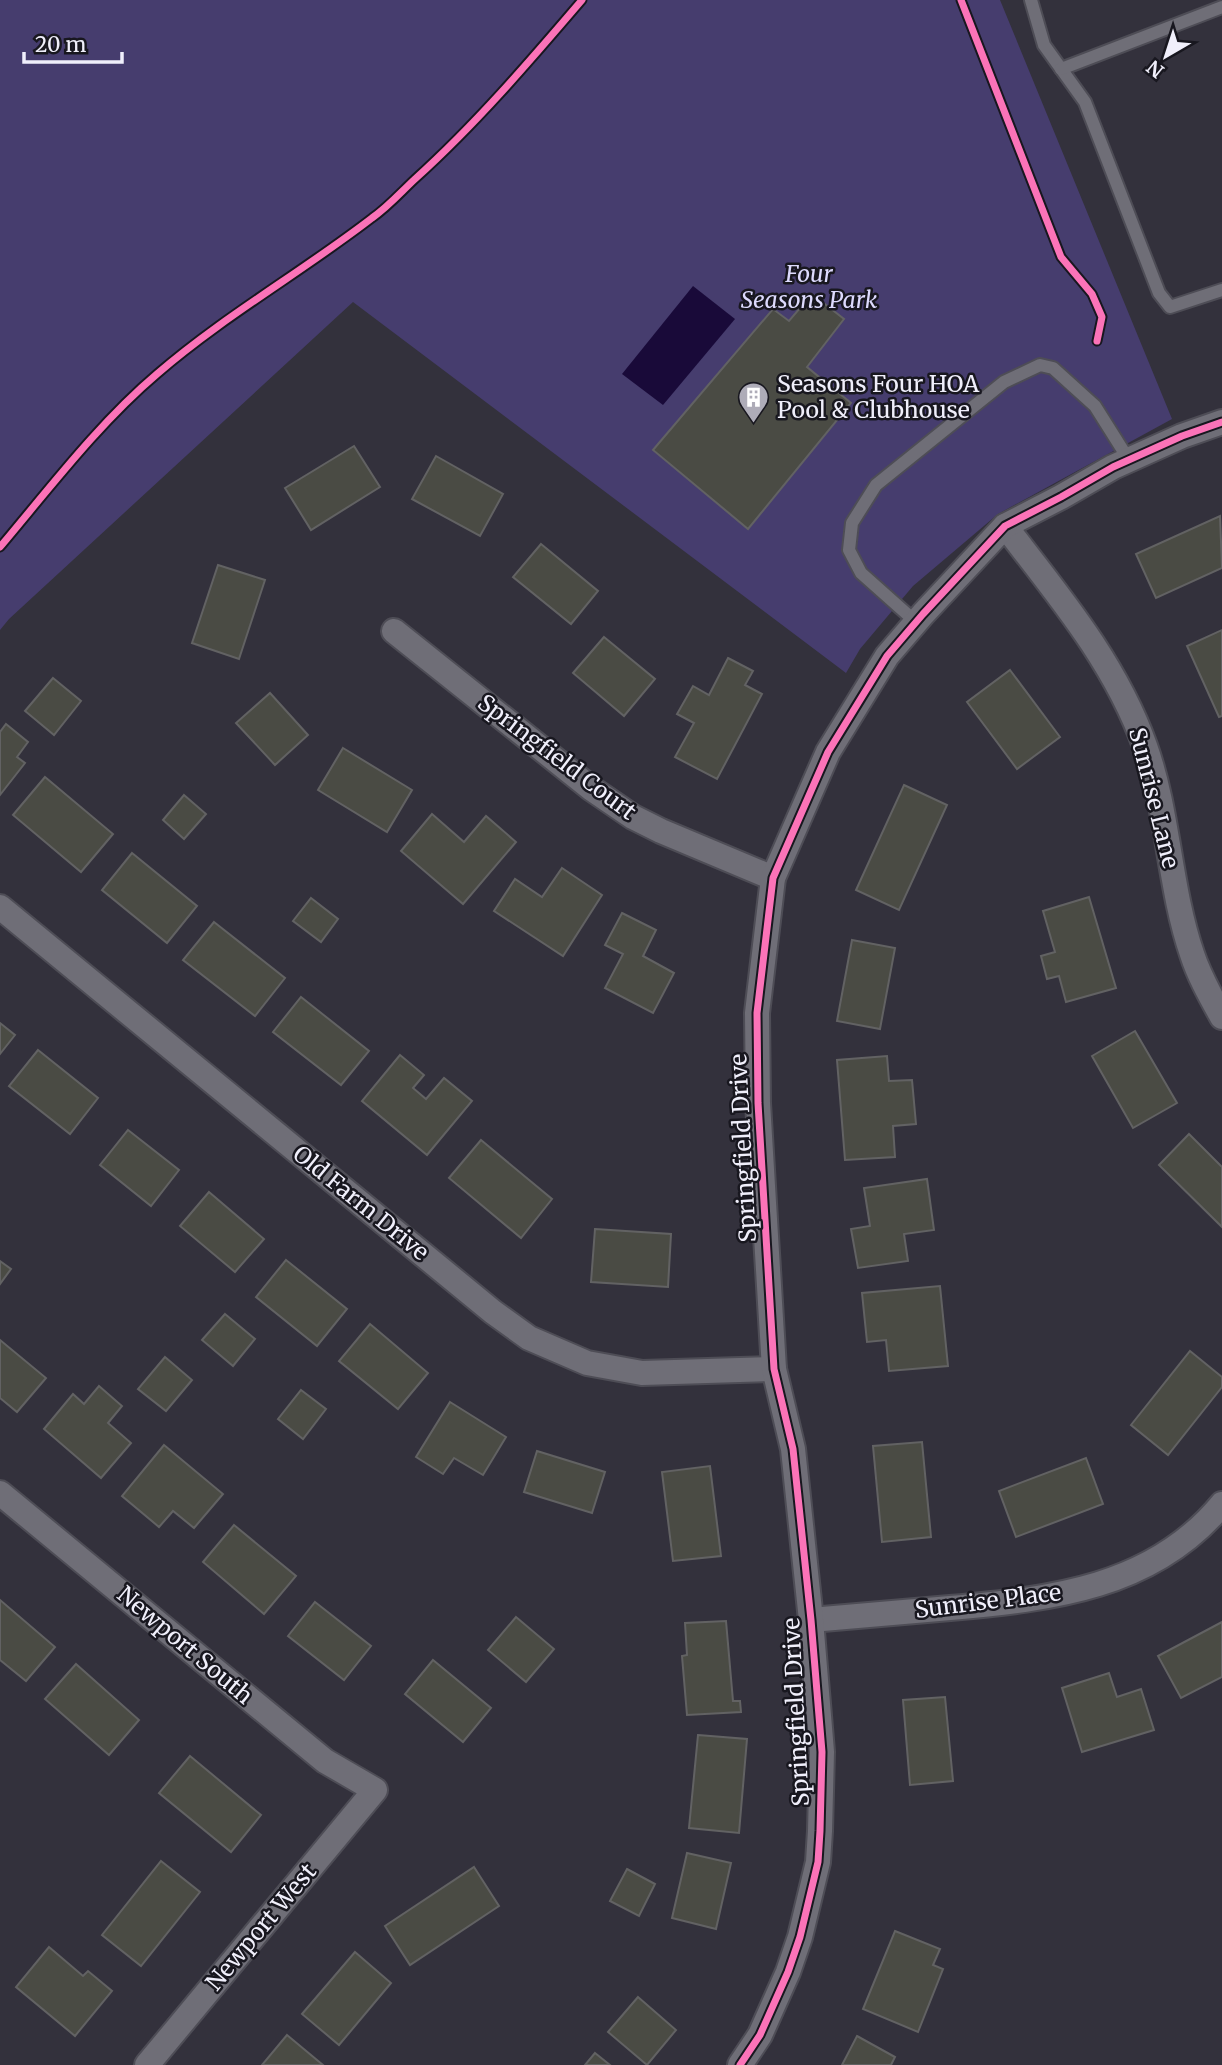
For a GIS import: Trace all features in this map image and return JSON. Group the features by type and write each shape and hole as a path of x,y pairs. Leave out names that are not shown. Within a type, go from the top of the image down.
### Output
{"street":[{"name":"Springfield Drive","path":"740,2065 760,2035 788,1972 800,1937 818,1862 822,1752 793,1449 774,1369 758,1117 757,1026 773,878 828,752 887,656 1005,526 1129,460 1182,436 1222,422"},
{"name":"Sunrise Lane","path":"1005,526 1094,643 1129,705 1146,748 1166,828 1176,892 1192,954 1205,987 1222,1017"},
{"name":"Springfield Court","path":"394,631 592,789 633,817 773,878"},
{"name":"Old Farm Drive","path":"0,907 482,1303 529,1338 587,1363 642,1373 774,1369"},
{"name":"Newport South","path":"0,1493 325,1761 375,1790"},
{"name":"Sunrise Place","path":"811,1620 1029,1601 1089,1587 1117,1579 1157,1560 1190,1536 1222,1504"},
{"name":"Newport West","path":"147,2065 375,1790"}],"lane":[{"path":"1031,0 1044,45 1085,102 1159,293 1170,307 1222,290"},
{"path":"1061,69 1222,7 1220,0"},
{"path":"916,622 861,573 849,550 852,523 876,485 1004,382 1040,365 1053,368 1095,406 1129,460"}],"green space":[{"name":"Four Seasons Park","path":"0,0 1000,0 1172,419 998,514 913,586 860,649 846,673 353,302 0,630"}],"shaded area":[{"path":"693,286 735,319 663,405 622,374"}],"building":[{"name":"Seasons Four HOA Pool & Clubhouse","path":"812,294 844,319 807,367 851,403 748,529 653,450 773,309 789,321"},
{"path":"354,446 380,487 311,530 285,488"},
{"path":"436,456 503,494 480,536 412,499"},
{"path":"1220,516 1222,568 1156,598 1136,554"},
{"path":"541,544 598,591 571,624 513,577"},
{"path":"218,565 265,580 239,659 192,643"},
{"path":"1222,630 1222,716 1219,717 1187,646"},
{"path":"604,637 655,679 624,716 573,673"},
{"path":"728,658 753,671 745,685 762,694 717,779 675,757 694,723 677,714 693,686 709,695"},
{"path":"1010,670 1060,737 1017,769 967,702"},
{"path":"53,678 81,701 54,735 25,711"},
{"path":"270,693 308,735 275,765 236,723"},
{"path":"6,724 28,742 17,757 25,763 0,795 0,732"},
{"path":"343,748 412,790 387,832 318,790"},
{"path":"45,777 113,834 81,872 13,815"},
{"path":"904,785 947,805 899,910 856,890"},
{"path":"184,795 206,814 184,839 163,820"},
{"path":"432,814 464,842 486,816 516,842 463,904 401,851"},
{"path":"132,853 197,906 167,943 102,890"},
{"path":"562,868 602,895 563,956 494,911 515,879 542,897"},
{"path":"1089,897 1116,988 1066,1002 1059,976 1047,979 1041,956 1055,952 1043,911"},
{"path":"311,898 338,919 321,942 293,921"},
{"path":"622,913 656,930 643,956 674,973 653,1013 605,988 623,954 605,945"},
{"path":"214,922 285,978 255,1016 183,960"},
{"path":"852,940 895,948 880,1029 837,1021"},
{"path":"301,997 369,1051 341,1085 273,1032"},
{"path":"0,1023 15,1035 0,1054"},
{"path":"1135,1031 1177,1103 1133,1128 1092,1056"},
{"path":"38,1050 98,1098 70,1134 9,1086"},
{"path":"400,1055 424,1075 413,1088 426,1099 444,1078 472,1101 427,1155 362,1101"},
{"path":"887,1056 889,1081 912,1080 916,1124 893,1126 895,1157 845,1160 837,1060"},
{"path":"128,1130 179,1170 151,1206 100,1165"},
{"path":"1189,1134 1222,1167 1222,1227 1159,1165"},
{"path":"481,1140 552,1199 521,1238 449,1178"},
{"path":"927,1179 934,1230 904,1234 908,1261 858,1268 851,1229 870,1226 864,1188"},
{"path":"209,1192 264,1239 235,1272 180,1226"},
{"path":"595,1229 671,1234 668,1287 591,1282"},
{"path":"286,1260 347,1309 317,1346 256,1297"},
{"path":"0,1261 11,1269 0,1284"},
{"path":"940,1286 948,1366 889,1371 886,1340 867,1342 862,1293"},
{"path":"225,1314 255,1339 233,1366 202,1340"},
{"path":"370,1324 428,1373 398,1409 339,1361"},
{"path":"0,1340 46,1378 17,1412 0,1398"},
{"path":"1190,1351 1222,1377 1222,1387 1168,1455 1131,1425"},
{"path":"165,1357 192,1380 166,1411 138,1389"},
{"path":"99,1386 122,1406 108,1423 131,1443 101,1478 44,1429 73,1394 84,1404"},
{"path":"301,1390 326,1409 303,1439 278,1419"},
{"path":"450,1402 506,1437 483,1475 454,1458 443,1474 416,1457"},
{"path":"922,1442 931,1537 882,1542 873,1446"},
{"path":"164,1445 223,1494 194,1528 173,1511 159,1527 122,1496"},
{"path":"537,1451 605,1472 592,1513 524,1492"},
{"path":"1086,1458 1103,1504 1016,1537 999,1491"},
{"path":"710,1466 721,1556 673,1561 662,1472"},
{"path":"234,1525 296,1576 264,1614 203,1562"},
{"path":"0,1600 55,1647 26,1681 0,1660"},
{"path":"315,1602 371,1646 344,1680 288,1636"},
{"path":"516,1617 554,1649 526,1682 488,1650"},
{"path":"726,1621 733,1701 740,1701 741,1712 687,1715 682,1656 687,1655 685,1623"},
{"path":"1222,1622 1222,1677 1181,1698 1158,1656"},
{"path":"433,1660 491,1708 463,1742 405,1694"},
{"path":"76,1664 139,1720 109,1755 45,1699"},
{"path":"1109,1673 1117,1697 1141,1689 1154,1730 1082,1752 1062,1688"},
{"path":"945,1697 953,1781 910,1785 903,1700"},
{"path":"698,1735 747,1739 739,1833 689,1828"},
{"path":"190,1756 261,1815 231,1852 159,1793"},
{"path":"687,1853 731,1863 716,1929 672,1918"},
{"path":"161,1861 200,1892 141,1966 102,1935"},
{"path":"474,1867 499,1906 410,1965 385,1926"},
{"path":"627,1869 655,1884 639,1916 610,1901"},
{"path":"895,1931 940,1949 933,1965 943,1969 918,2032 863,2009"},
{"path":"49,1947 83,1976 88,1971 112,1991 75,2036 16,1987"},
{"path":"355,1952 391,1983 339,2045 302,2014"},
{"path":"638,1997 676,2030 647,2065 608,2032"},
{"path":"287,2035 323,2065 262,2065"},
{"path":"857,2036 895,2057 891,2065 842,2065"},
{"path":"595,2053 610,2065 585,2065"}],"cycle path":[{"path":"0,547 75,457 136,393 209,333 384,209 481,115 582,0"},
{"path":"961,0 1061,257 1092,294 1102,317 1097,341"},
{"path":"740,2065 760,2035 788,1972 800,1937 818,1862 820,1831 822,1752 811,1620 793,1449 774,1369 758,1103 757,1013 773,878 828,752 887,656 1005,526 1113,467 1182,436 1222,422"}],"place":[{"name":"Seasons Four HOA Pool & Clubhouse","path":"754,424"}]}
